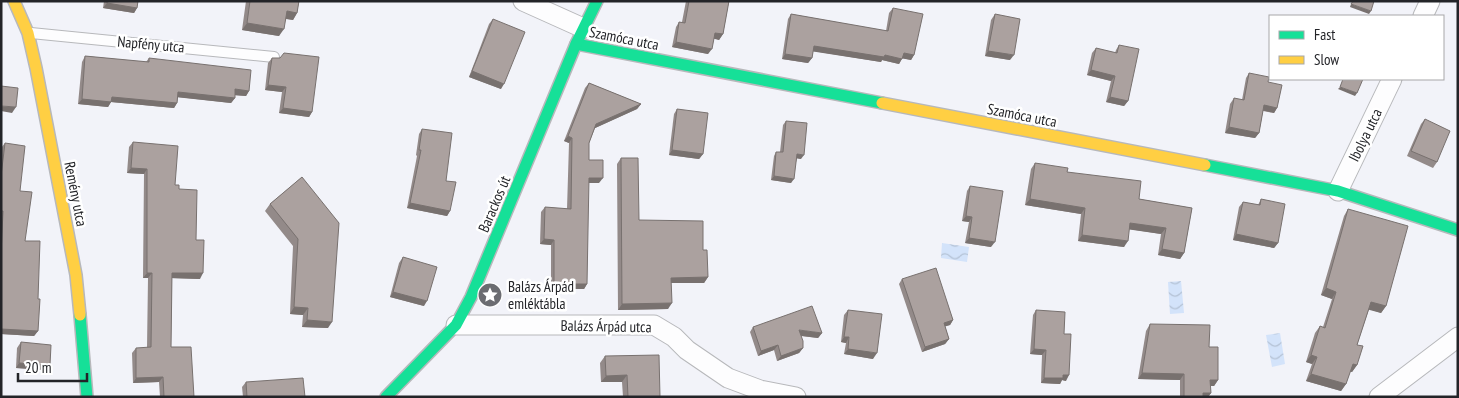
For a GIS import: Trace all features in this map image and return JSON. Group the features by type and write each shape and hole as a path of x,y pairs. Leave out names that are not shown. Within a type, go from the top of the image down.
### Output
{"street":[{"name":"Remény utca","path":"14,1 28,33 76,275 87,397"},
{"path":"523,1 580,36"},
{"name":"Barackos út","path":"386,397 456,325 471,297 596,1"},
{"path":"1423,15 1430,1"},
{"name":"Szamóca utca","path":"580,36 1338,191 1458,230"},
{"name":"Ibolya utca","path":"1338,191 1392,80"},
{"name":"Balázs Árpád utca","path":"456,325 654,325 674,337 687,350 728,378 760,390 791,396"},
{"path":"1378,397 1458,337"}],"lane":[{"name":"Napfény utca","path":"28,33 274,57"}],"water":[{"path":"942,243 969,247 967,262 941,258"},
{"path":"1181,281 1184,313 1170,314 1168,282"},
{"path":"1280,333 1285,364 1272,367 1266,335"}],"building":[{"path":"107,1 138,1 137,8 107,3"},
{"path":"250,1 299,1 297,13 287,11 284,29 247,23"},
{"path":"689,1 729,1 723,34 715,33 712,49 676,42 679,22 685,23"},
{"path":"1353,1 1374,1 1371,11 1351,4"},
{"path":"893,8 923,14 914,55 904,53 902,59 814,46 812,58 785,54 791,14 888,31"},
{"path":"995,14 1020,19 1014,55 988,51"},
{"path":"493,19 525,32 504,84 472,71"},
{"path":"1119,45 1139,49 1128,101 1110,97 1115,76 1091,70 1096,48 1117,53"},
{"path":"284,53 319,57 312,112 283,108 286,87 268,85 272,58 280,58"},
{"path":"85,56 149,62 149,58 251,70 249,91 235,89 235,98 178,92 177,103 112,97 111,102 82,99"},
{"path":"1249,73 1269,77 1268,82 1282,85 1277,108 1264,105 1259,133 1229,127 1234,98 1244,100"},
{"path":"1343,80 1363,80 1357,93 1340,87"},
{"path":"589,83 641,104 596,124 589,143 589,160 603,160 603,178 589,178 587,284 554,284 554,240 544,239 545,207 571,209 572,138 568,136"},
{"path":"1,86 18,88 16,107 1,106"},
{"path":"677,109 708,113 703,154 672,150"},
{"path":"1425,119 1450,131 1437,162 1411,151"},
{"path":"786,121 807,123 804,155 797,154 794,179 774,176 776,152 783,152"},
{"path":"422,129 452,133 446,181 456,182 450,211 410,203 421,150 419,150"},
{"path":"133,142 178,146 175,185 179,185 179,189 197,190 196,240 204,240 203,273 172,273 171,347 191,347 194,397 164,397 163,377 136,378 136,348 151,347 152,273 147,273 147,169 131,168"},
{"path":"5,143 25,146 20,191 32,192 25,241 40,241 38,331 1,329 3,211 1,211 1,176"},
{"path":"621,158 638,158 639,220 703,221 703,250 707,250 708,277 671,278 672,303 622,304"},
{"path":"1035,163 1068,168 1067,172 1141,181 1139,199 1192,208 1184,253 1162,249 1166,228 1130,223 1128,241 1082,235 1085,208 1030,199"},
{"path":"302,177 339,223 332,322 307,320 308,308 294,307 298,239 270,204"},
{"path":"970,186 1003,191 995,242 969,238 972,217 966,216"},
{"path":"1261,199 1285,204 1278,243 1236,234 1243,202 1260,205"},
{"path":"1348,209 1408,226 1386,306 1371,302 1357,345 1363,346 1357,365 1353,364 1346,384 1311,374 1317,357 1311,355 1320,326 1325,328 1336,292 1326,288"},
{"path":"403,257 437,267 427,301 393,292"},
{"path":"936,268 953,320 944,323 949,339 925,347 902,279"},
{"path":"812,306 822,333 799,330 803,341 803,348 781,356 778,345 761,351 753,327"},
{"path":"848,310 882,314 877,353 848,349 849,337 844,337"},
{"path":"1036,310 1065,312 1064,334 1071,334 1069,375 1063,375 1063,378 1044,378 1046,350 1034,349"},
{"path":"1150,324 1210,325 1209,347 1218,347 1218,380 1210,380 1211,393 1203,393 1203,397 1184,397 1184,374 1142,373"},
{"path":"21,342 51,345 50,365 19,363"},
{"path":"659,355 660,397 628,397 627,375 606,376 605,356"},
{"path":"303,378 305,397 247,397 246,382"}],"traffic: fast":[{"path":"386,397 456,325 471,297 576,44 597,1"},
{"path":"576,44 882,103"},
{"path":"1205,165 1338,191 1458,230"},
{"path":"80,315 87,397"}],"traffic: slow":[{"path":"14,1 28,33 36,68 76,275 80,315"},
{"path":"882,103 1205,165"}],"place":[{"name":"Balázs Árpád emléktábla","path":"490,295"}]}
